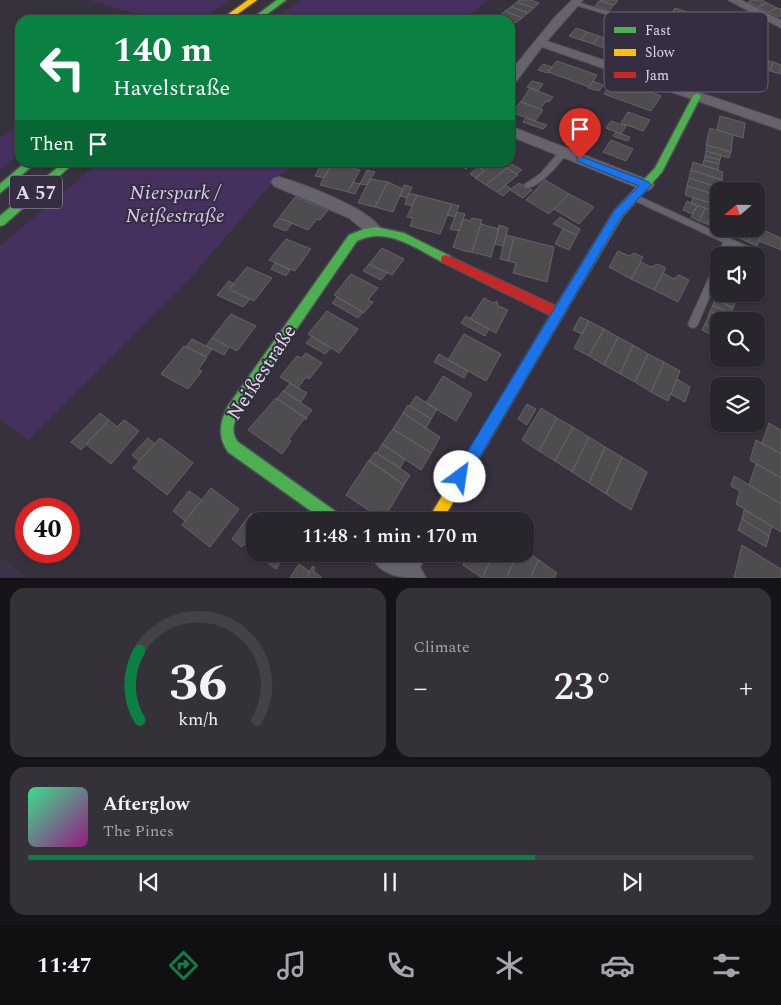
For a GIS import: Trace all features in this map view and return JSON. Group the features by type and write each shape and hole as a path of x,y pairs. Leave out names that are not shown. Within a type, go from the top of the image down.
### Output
{"main road":[{"path":"231,15 253,0"},
{"path":"261,15 282,0"},
{"path":"439,512 618,214 659,170 697,96"},
{"name":"A 57","path":"0,189 27,167"},
{"name":"A 57","path":"0,222 66,167"},
{"path":"373,229 386,231 558,313"},
{"name":"Neißestraße","path":"323,512 233,447 226,437 226,423 233,410 349,243 359,234 373,229"}],"street":[{"path":"733,0 756,12"},
{"path":"515,74 558,20 576,1"},
{"path":"768,18 781,25"},
{"path":"540,43 604,65"},
{"path":"685,92 781,125"},
{"path":"515,136 564,152 646,185"},
{"path":"279,182 355,214 373,229"}],"lane":[{"path":"576,1 610,12"},
{"path":"528,186 544,176 564,152"},
{"path":"634,198 741,247"},
{"path":"726,247 728,241"},
{"path":"693,324 710,285"}],"shaded area":[{"path":"0,557 28,577 0,577"}],"green space":[{"path":"89,0 229,0 206,15 141,15"},
{"path":"301,0 488,0 470,15 281,15"},
{"path":"15,128 15,158 0,170 0,138"},
{"name":"Nierspark / Neißestraße","path":"93,167 291,167 273,182 184,285 28,440 0,419 0,246"}],"building":[{"path":"519,0 531,0 539,3 534,8 517,2"},
{"path":"600,0 616,0 618,1 614,5"},
{"path":"762,0 767,3 758,7 748,2"},
{"path":"599,1 614,5 609,11 595,6"},
{"path":"517,2 534,8 528,13 511,7"},
{"path":"767,3 777,8 768,12 758,7"},
{"path":"511,7 528,13 522,18 505,11"},
{"path":"675,8 687,12 672,12"},
{"path":"777,8 781,9 781,16 779,17 768,12"},
{"path":"505,11 515,15 500,15"},
{"path":"515,15 522,18 515,23"},
{"path":"576,28 587,32 581,40 569,36"},
{"path":"587,32 599,36 593,44 581,40"},
{"path":"599,36 604,38 604,48 593,44"},
{"path":"557,61 597,75 589,87 548,72"},
{"path":"768,61 773,62 770,71 768,70"},
{"path":"773,62 781,65 781,74 770,71"},
{"path":"543,64 552,67 547,73 538,70"},
{"path":"532,81 543,84 538,91 527,87"},
{"path":"593,81 603,85 599,91 588,88"},
{"path":"530,88 553,97 549,102 546,101 540,109 521,102"},
{"path":"605,92 650,92 661,96 651,111 604,94"},
{"path":"521,102 543,110 535,121 515,114 515,108"},
{"path":"628,112 650,120 643,131 621,123"},
{"path":"720,116 745,123 743,138 717,130"},
{"path":"526,117 547,125 543,129 523,122"},
{"path":"611,121 626,126 621,134 606,128"},
{"path":"710,128 733,135 731,152 706,145"},
{"path":"616,132 630,137 628,141 613,136"},
{"path":"611,140 633,149 626,161 603,152"},
{"path":"707,145 731,152 729,158 706,151"},
{"path":"706,151 721,155 720,160 705,156"},
{"path":"705,156 720,160 719,164 704,160"},
{"path":"704,160 719,164 718,170 703,165"},
{"path":"693,162 723,172 722,180 691,170"},
{"path":"515,166 522,170 517,174 507,168"},
{"path":"320,167 331,167 324,178 315,176"},
{"path":"330,167 348,167 360,170 348,192 320,185"},
{"path":"478,167 484,171 476,178 470,174"},
{"path":"489,167 507,168 486,185 475,178"},
{"path":"507,168 518,175 497,192 486,185"},
{"path":"367,170 375,172 367,185 360,184"},
{"path":"691,170 722,180 722,182 710,182 710,185 689,178"},
{"path":"689,178 710,185 710,193 687,186"},
{"path":"370,179 388,182 375,207 358,203"},
{"path":"545,180 569,194 549,214 526,200"},
{"path":"353,182 360,184 355,194 348,192"},
{"path":"388,182 403,189 393,212 375,207"},
{"path":"519,183 532,190 523,198 510,190"},
{"path":"404,185 412,187 407,198 400,196"},
{"path":"505,185 511,189 503,196 497,192"},
{"path":"687,186 710,193 710,203 685,195"},
{"path":"409,193 417,195 412,206 405,204"},
{"path":"569,194 594,207 579,224 554,209"},
{"path":"417,195 452,204 440,234 410,226 413,218 407,217"},
{"path":"295,197 328,210 308,230 279,218"},
{"path":"693,198 710,203 710,210 691,203"},
{"path":"687,201 697,206 692,214 683,210"},
{"path":"452,204 459,206 455,217 447,215"},
{"path":"698,205 705,208 699,221 691,217"},
{"path":"705,208 710,210 710,218 707,224 699,221"},
{"path":"457,212 465,214 459,231 450,229"},
{"path":"560,217 580,229 577,235 553,224"},
{"path":"279,218 292,223 286,231 273,226"},
{"path":"472,218 482,220 472,252 453,247 463,219 470,221"},
{"path":"481,224 499,229 491,257 472,252"},
{"path":"499,225 508,228 503,246 495,244"},
{"path":"563,229 577,235 569,250 555,244"},
{"path":"765,231 781,238 781,250 759,241 760,238 765,238"},
{"path":"506,235 514,237 508,261 500,259"},
{"path":"514,237 554,247 547,282 513,273 516,263 508,261"},
{"path":"740,238 750,238 748,242"},
{"path":"750,238 760,238 757,246 748,242"},
{"path":"286,239 311,249 295,271 269,260"},
{"path":"382,248 404,259 392,275 369,264"},
{"path":"618,251 629,256 634,253 643,257 631,279 609,267"},
{"path":"641,262 651,267 657,264 666,268 654,290 631,279"},
{"path":"275,263 290,270 286,276 271,269"},
{"path":"369,264 387,273 381,280 363,271"},
{"path":"247,267 272,278 254,301 229,289"},
{"path":"663,273 674,279 679,275 689,280 678,302 654,290"},
{"path":"351,274 378,288 368,300 373,302 364,313 334,295"},
{"path":"229,281 234,284 229,289 250,299 243,307 217,295"},
{"path":"337,297 363,312 358,318 332,303"},
{"path":"484,298 493,303 497,301 498,306 508,310 496,333 470,319"},
{"path":"714,302 721,302 733,308 732,312 727,312 713,305"},
{"path":"721,302 736,302 733,308"},
{"path":"713,305 727,312 712,312 710,311"},
{"path":"327,311 358,329 339,353 308,334"},
{"path":"231,314 256,326 237,351 212,338"},
{"path":"466,316 489,329 485,336 461,323"},
{"path":"580,317 589,321 582,334 573,330"},
{"path":"708,317 710,318 710,326 705,324"},
{"path":"589,321 604,329 589,356 574,348"},
{"path":"705,324 710,326 710,334 702,330"},
{"path":"604,329 618,337 604,365 589,356"},
{"path":"464,334 501,354 486,381 448,360"},
{"path":"312,336 331,348 325,354 306,343"},
{"path":"618,337 633,345 620,374 604,365"},
{"path":"212,338 229,347 224,355 206,346"},
{"path":"192,339 212,349 206,357 186,347"},
{"path":"633,345 648,354 635,382 620,374"},
{"path":"184,346 207,357 198,370 202,371 188,389 161,374"},
{"path":"306,353 322,363 309,379 306,377 298,388 280,377 297,356 301,358"},
{"path":"439,354 468,371 464,378 434,362"},
{"path":"648,354 664,362 651,392 635,382"},
{"path":"664,362 680,371 668,401 651,392"},
{"path":"443,376 472,394 456,421 426,403"},
{"path":"677,379 690,387 685,402 671,394"},
{"path":"290,383 307,393 301,402 284,391"},
{"path":"283,391 312,410 306,418 277,399"},
{"path":"416,396 437,409 431,419 410,406"},
{"path":"276,398 307,419 304,419 289,439 291,441 282,454 248,430"},
{"path":"527,404 536,409 527,425 518,419"},
{"path":"408,405 431,419 426,428 403,413"},
{"path":"541,408 557,418 539,451 522,440"},
{"path":"100,413 109,420 81,450 71,442"},
{"path":"403,413 440,437 431,453 393,429"},
{"path":"557,418 573,427 555,461 539,451"},
{"path":"109,420 117,427 124,420 139,431 111,464 86,444"},
{"path":"769,423 781,430 781,454 762,443"},
{"path":"573,427 589,437 572,472 555,461"},
{"path":"393,429 431,453 421,470 382,444"},
{"path":"589,437 605,447 589,483 572,472"},
{"path":"148,438 155,444 139,461 132,455"},
{"path":"160,438 193,463 167,495 133,468"},
{"path":"756,440 781,454 781,478 750,460"},
{"path":"382,444 405,459 400,468 377,453"},
{"path":"605,447 622,457 606,494 589,483"},
{"path":"375,452 410,475 404,485 369,461"},
{"path":"622,457 647,472 631,510 606,494"},
{"path":"369,460 404,485 388,512 371,512 346,495"},
{"path":"756,464 781,478 781,504 749,485"},
{"path":"734,476 781,504 781,532 736,504 740,491 731,486"},
{"path":"211,488 239,509 210,547 182,525"},
{"path":"189,491 202,500 185,521 173,511"},
{"path":"744,510 772,526 769,536 742,519"},
{"path":"742,519 769,536 766,547 738,530"},
{"path":"246,520 246,541 242,547 232,539"},
{"path":"742,545 781,569 781,578 734,578"},
{"path":"534,556 539,560 530,578 506,578 514,562 534,562"},
{"path":"539,560 557,573 554,578 530,578"},
{"path":"267,562 281,562 276,569"},
{"path":"465,562 490,562 482,578 463,565"},
{"path":"490,562 514,562 506,578 482,578"},
{"path":"299,564 310,572 306,578 290,578"},
{"path":"313,566 315,568 313,571 322,578 306,578"}],"traffic: fast":[{"path":"261,15 282,0"},
{"path":"560,310 618,214 659,170 697,96"},
{"path":"0,189 27,167"},
{"path":"0,222 65,167"},
{"path":"324,512 233,447 227,433 227,424 233,410 353,238 364,233 388,232 412,241 446,259"}],"traffic: slow":[{"path":"231,15 253,0"},
{"path":"439,512 560,310"}],"traffic: jam":[{"path":"446,259 558,313"}],"route":[{"path":"460,477 618,214 646,185 580,159"}]}
